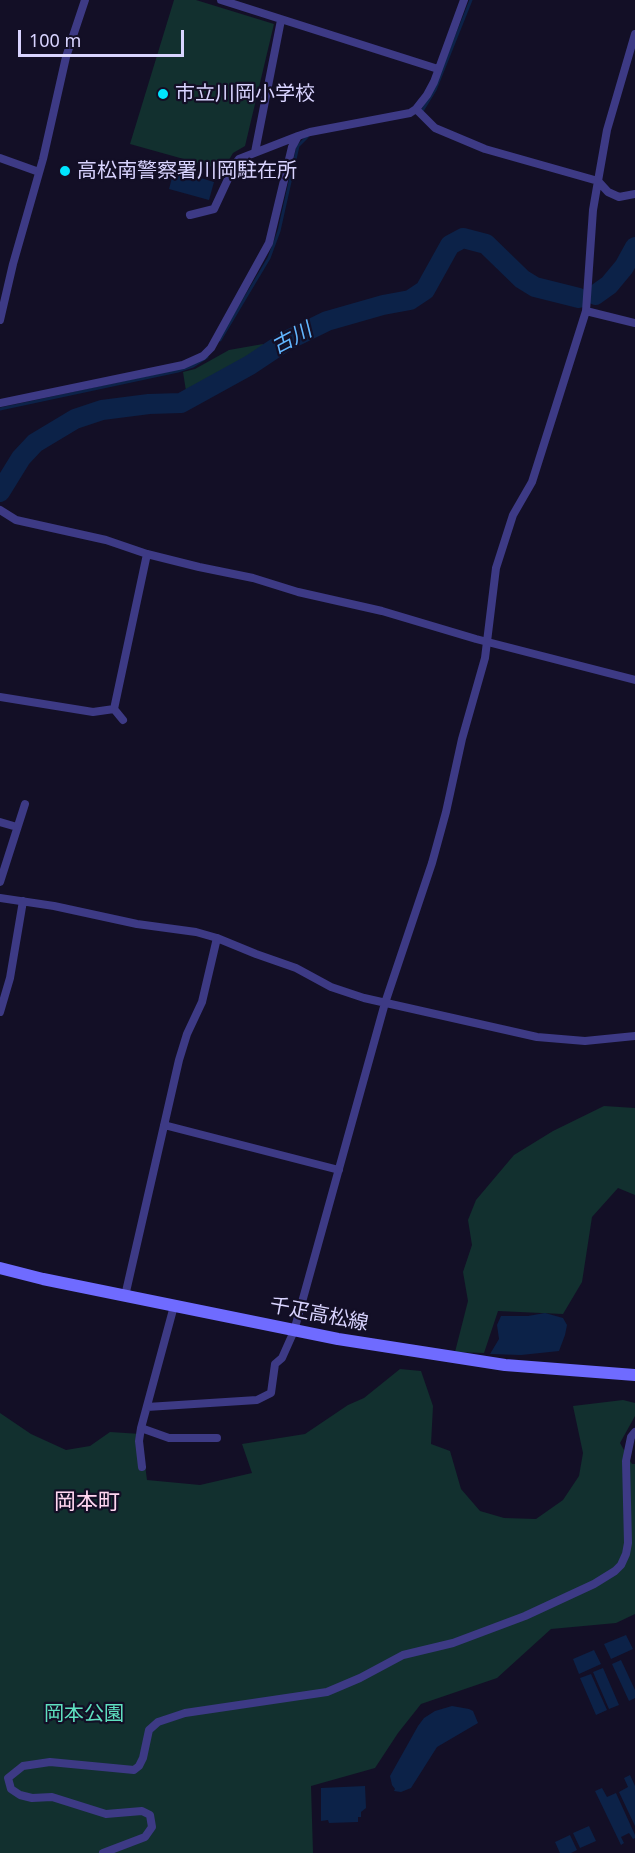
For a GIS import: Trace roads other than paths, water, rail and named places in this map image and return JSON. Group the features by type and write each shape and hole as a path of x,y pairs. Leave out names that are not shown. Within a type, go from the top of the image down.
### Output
{"main road":[{"name":"千疋高松線","path":"0,1268 294,1331 505,1365 635,1375"}],"street":[{"path":"0,320 1,309 39,172 66,57 85,0"},
{"path":"221,0 438,69"},
{"path":"190,215 214,209 239,159 309,132 410,113 416,109 427,95 464,0"},
{"path":"255,152 281,20"},
{"path":"147,1407 257,1400 264,1397 271,1393 275,1364 282,1358 294,1331 385,1003 432,863 488,642 496,568 513,515 532,482 586,311 593,210 607,130 635,34"},
{"path":"416,109 435,128 485,149 598,181 608,192 619,197 635,194"},
{"path":"0,403 183,365 204,356 211,348 269,243 292,147 297,136"},
{"path":"0,158 39,172"},
{"path":"586,311 635,322"},
{"path":"0,510 16,520 106,540 147,554 253,578 298,592 382,610 488,642 635,680"},
{"path":"114,709 147,554"},
{"path":"0,697 93,712 114,709"},
{"path":"114,709 123,720"},
{"path":"0,882 25,804"},
{"path":"0,822 17,827"},
{"path":"0,898 54,906 137,924 196,932 296,968 331,987 385,1003 537,1037 585,1041 635,1036"},
{"path":"0,1012 10,978 23,901"},
{"path":"125,1296 179,1060 187,1034 202,1002 217,938"},
{"path":"164,1125 339,1170"},
{"path":"142,1467 139,1442 141,1428 174,1306"},
{"path":"141,1428 170,1438 216,1438"},
{"path":"103,1853 145,1837 152,1827 150,1815 141,1811 106,1814 52,1797 32,1798 20,1795 11,1789 8,1778 23,1766 50,1762 134,1770 143,1758 149,1730 158,1722 185,1713 327,1692 360,1678 403,1655 453,1643 525,1616 594,1584 615,1571 626,1554 628,1543 626,1461 631,1437 635,1432"}],"water":[{"path":"174,170 214,182 209,200 169,189"},
{"path":"545,1313 563,1318 567,1325 559,1351 521,1355 490,1354 499,1339 497,1325 501,1316 528,1316"},
{"path":"626,1635 633,1649 611,1659 604,1644"},
{"path":"594,1650 601,1664 579,1674 573,1659"},
{"path":"621,1660 635,1690 635,1698 629,1701 612,1664"},
{"path":"603,1668 619,1705 609,1709 593,1672"},
{"path":"591,1674 607,1710 596,1715 580,1678"},
{"path":"452,1706 473,1711 478,1723 437,1747 411,1788 401,1792 394,1791 390,1776 418,1726 424,1718 435,1711"},
{"path":"630,1775 635,1786 635,1826 619,1792 628,1787 624,1778"},
{"path":"365,1786 366,1808 361,1812 361,1817 358,1817 358,1822 321,1821 321,1788"},
{"path":"602,1788 607,1797 616,1793 635,1835 633,1839 629,1833 621,1837 624,1843 621,1845 595,1791"},
{"path":"589,1826 596,1841 580,1848 573,1833"},
{"path":"570,1835 577,1850 571,1853 560,1853 555,1842"}],"waterway":[{"path":"422,111 435,90 471,0"},
{"path":"220,340 269,258 279,231 298,146 307,137"},
{"name":"古川","path":"0,492 21,458 35,443 75,419 102,410 149,404 181,403 250,365 286,341 327,321 410,300 425,290 450,245 463,238 486,244 522,279 535,287 579,298"},
{"name":"古川","path":"595,295 609,285 624,267 635,247"},
{"path":"0,409 178,371 193,366 207,357"}],"place":[{"name":"市立川岡小学校","path":"163,94"},
{"name":"高松南警察署川岡駐在所","path":"65,171"}],"district":[{"name":"岡本町","path":"87,1503"}],"park label":[{"name":"岡本公園","path":"84,1714"}]}
